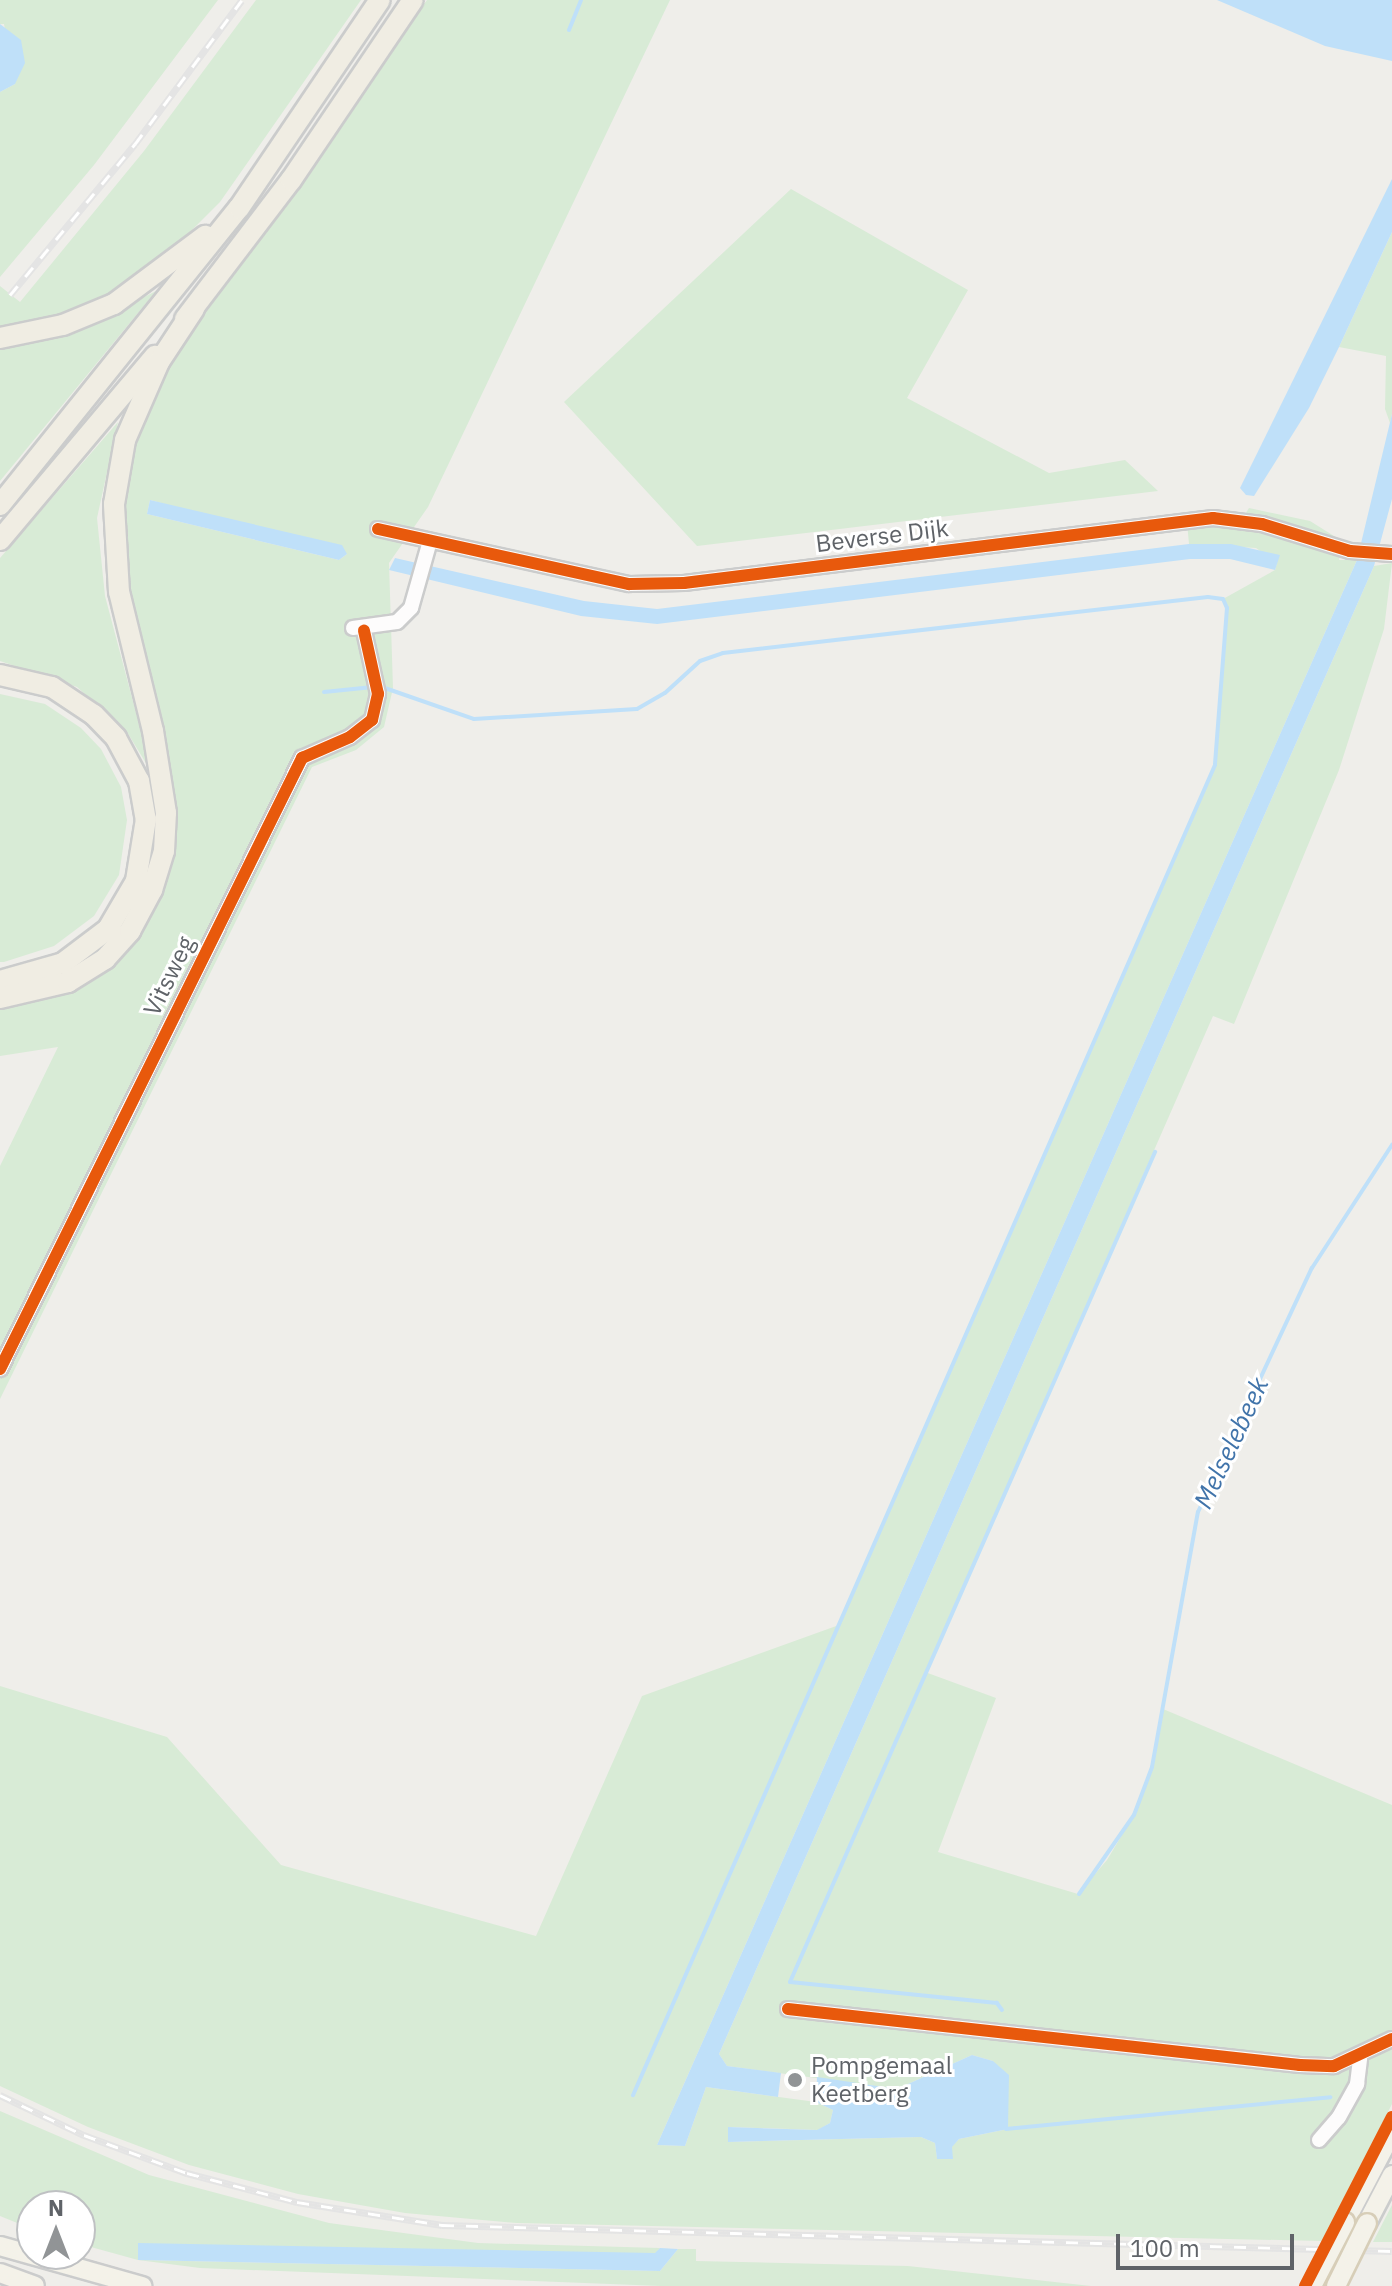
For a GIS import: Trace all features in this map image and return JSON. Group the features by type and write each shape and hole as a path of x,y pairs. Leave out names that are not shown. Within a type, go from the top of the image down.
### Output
{"highway":[{"path":"0,505 239,208 380,0"},
{"path":"0,540 194,309 291,180 413,0"},
{"path":"0,338 63,325 114,304 153,279 239,208"},
{"path":"0,998 68,982 105,959 130,931 152,890 164,851 166,813 153,731 119,592 114,504 125,440 159,362 194,309"},
{"path":"0,675 52,687 94,715 116,738 139,781 146,819 136,881 108,929 63,963 0,981"}],"main road":[{"path":"1312,2286 1392,2133"},
{"path":"1336,2286 1392,2175"},
{"path":"0,2246 142,2286"},
{"path":"0,2273 35,2286"}],"street":[{"name":"Beverse Dijk","path":"378,529 589,577 656,585 1187,519 1262,524 1350,551 1388,554"},
{"name":"Vitsweg","path":"0,1369 302,758 362,731 372,720 378,694 376,674 358,629 397,622 411,608 430,541"},
{"path":"788,2009 1300,2065 1334,2066 1360,2058 1392,2039"},
{"path":"1319,2140 1339,2117 1357,2084 1360,2058"}],"green space":[{"path":"0,0 218,0 94,165 0,277 0,92 15,84 4,24 0,24"},
{"path":"256,0 361,0 220,202 178,244 109,294 60,315 0,327 0,286 20,302 144,151"},
{"path":"427,0 670,0 428,507 389,563 393,688 384,727 356,750 312,767 0,1399 0,1166 58,1047 0,1056 0,1008 72,992 110,964 172,853 127,591 122,504 133,443 166,366 200,313 300,186","holes":["150,500 347,554 339,560 147,514"]},
{"path":"791,189 968,290 907,398 1049,473 1125,460 1158,491 697,546 564,402"},
{"path":"1392,232 1390,423 1385,409 1386,356 1339,347"},
{"path":"156,291 0,481 0,348 77,331"},
{"path":"118,422 97,518 105,596 152,773 127,732 77,687 0,661 0,558"},
{"path":"1249,508 1310,521 1342,541 1339,560 1357,560 657,2145 685,2146 706,2087 816,2102 833,2110 830,2123 818,2130 729,2127 728,2142 921,2137 935,2143 937,2158 952,2159 952,2146 959,2139 1008,2129 993,2061 972,2055 897,2089 727,2066 719,2054 1374,566 1392,563 1384,629 1339,770 1234,1024 1213,1016 925,1672 996,1698 938,1852 1078,1894 1107,1860 1134,1815 1152,1767 1163,1709 1392,1805 1392,2104 1322,2241 517,2223 405,2213 298,2194 189,2165 88,2127 0,2086 0,1686 167,1737 281,1865 536,1936 642,1696 839,1625 1215,765 1227,608 1223,599 1275,570 1277,563 1256,548 1189,544 1187,523 1239,524"},
{"path":"0,694 45,704 81,728 101,749 121,787 127,820 119,875 94,916 54,946 4,962 0,962"},
{"path":"0,2111 149,2175 329,2223 478,2243 660,2248 656,2253 139,2260 660,2271 678,2249 696,2249 696,2261 908,2266 1091,2286 661,2286 200,2268 138,2260 96,2248 96,2190 16,2190 16,2222 0,2216"},
{"path":"1392,2205 1392,2242 1373,2242"}],"water":[{"path":"1217,0 1392,0 1392,61 1325,46"},
{"path":"0,24 21,40 25,63 15,84 0,92"},
{"path":"1392,179 1392,232 1339,347 1309,408 1254,496 1246,495 1240,488"},
{"path":"1392,414 1392,499 1374,566 719,2054 727,2066 781,2073 778,2097 706,2087 685,2146 657,2145 1357,560"},
{"path":"150,500 342,545 347,554 339,560 147,514"},
{"path":"1189,544 1231,544 1280,555 1275,570 1230,559 1190,559 657,624 581,616 389,570 395,558 584,601 657,609"},
{"path":"972,2055 993,2061 1009,2075 1008,2129 959,2139 952,2147 953,2159 937,2159 935,2143 921,2137 728,2142 728,2127 817,2130 830,2123 833,2110 816,2102 817,2077 897,2089"},
{"path":"138,2243 655,2253 660,2248 678,2249 660,2271 138,2260"}],"waterway":[{"path":"569,30 581,0"},
{"path":"382,687 474,719 637,709 665,693 700,661 723,653 1208,597 1223,599 1227,608 1215,765 633,2095"},
{"path":"324,692 373,687"},
{"name":"Melselebeek","path":"1079,1894 1134,1815 1152,1767 1198,1512 1312,1268 1392,1145"},
{"path":"1002,2010 997,2003 790,1982 1155,1152"},
{"path":"1006,2129 1330,2097"}],"railway":[{"path":"10,295 135,144 242,0"},
{"path":"0,2095 84,2135 187,2173 297,2202 442,2225 1392,2251"}],"cycle path":[{"path":"378,529 629,584 684,583 1213,518 1262,524 1350,551 1392,554"},
{"path":"0,1369 302,758 350,737 372,720 378,694 364,631"},
{"path":"788,2009 1300,2065 1334,2066 1392,2039"},
{"path":"1305,2286 1392,2117"}],"place":[{"name":"Pompgemaal Keetberg","path":"795,2080"}]}
